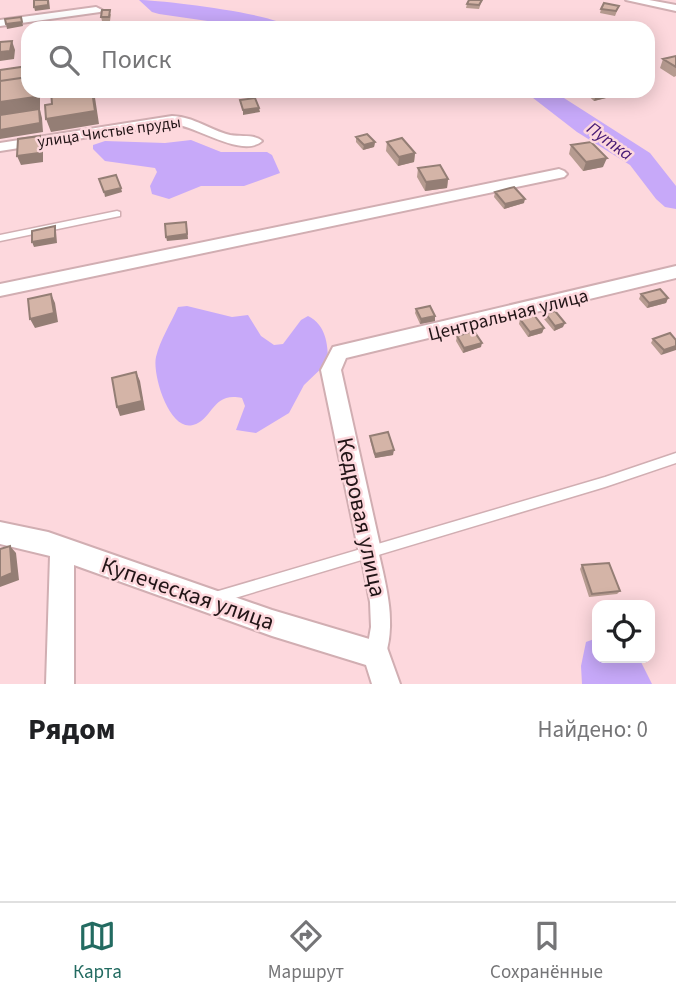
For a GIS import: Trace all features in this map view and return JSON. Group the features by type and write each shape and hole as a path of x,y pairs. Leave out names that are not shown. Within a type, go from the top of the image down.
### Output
{"street":[{"path":"631,0 676,8"},
{"path":"0,23 96,10"},
{"name":"улица Чистые пруды","path":"0,147 172,120 191,120 215,134 235,141 255,141"},
{"path":"0,290 559,174"},
{"name":"Центральная улица","path":"340,352 676,272"},
{"name":"Кедровая улица","path":"340,352 331,370 381,617 382,628 376,655 386,684"},
{"name":"Купеческая улица","path":"0,533 62,549 376,655"},
{"path":"60,684 62,549"}],"lane":[{"path":"0,238 117,214"},
{"path":"208,600 605,482 676,458"}],"shaded area":[{"path":"191,140 221,152 267,152 272,155 280,173 244,186 201,186 169,199 152,194 150,186 157,172 155,168 105,161 93,149 93,145 105,141 165,143"},
{"path":"187,306 232,317 248,315 261,336 274,345 283,344 301,320 308,316 319,324 322,330 328,362 304,385 289,413 256,433 236,430 245,406 242,398 224,399 200,422 184,425 177,420 164,400 155,365 160,344 178,307"},
{"path":"592,640 592,663 642,663 652,684 582,684 581,666 586,642"}],"building":[{"path":"34,0 48,0 48,5 34,7"},
{"path":"469,0 482,0 479,5 467,4"},
{"path":"604,3 619,6 616,11 601,9"},
{"path":"102,10 110,10 109,17 101,17"},
{"path":"21,17 22,21 6,24 5,19"},
{"path":"12,41 10,51 0,52 0,42"},
{"path":"676,56 676,67 663,59"},
{"path":"21,67 21,78 0,81 0,70"},
{"path":"21,78 21,98 28,98 0,102 0,81"},
{"path":"52,98 93,98 95,111 46,119 45,105 52,104"},
{"path":"255,98 259,108 243,110 240,100"},
{"path":"39,109 40,123 0,130 0,115"},
{"path":"367,134 375,142 364,145 356,137"},
{"path":"40,136 39,153 17,156 18,139"},
{"path":"402,138 415,153 399,157 387,142"},
{"path":"591,142 607,158 586,162 571,145"},
{"path":"440,165 448,179 426,182 418,168"},
{"path":"116,175 121,188 104,192 99,179"},
{"path":"514,187 525,199 505,204 495,192"},
{"path":"186,222 187,234 166,237 165,224"},
{"path":"55,226 55,238 32,242 32,231"},
{"path":"660,289 668,298 649,303 641,294"},
{"path":"51,294 54,313 30,319 28,299"},
{"path":"430,306 435,316 421,319 416,309"},
{"path":"555,311 565,323 555,326 546,314"},
{"path":"534,315 544,328 530,332 520,319"},
{"path":"474,331 482,343 464,348 457,336"},
{"path":"670,333 676,340 676,346 664,350 653,339"},
{"path":"136,372 142,401 117,407 112,378"},
{"path":"388,432 394,450 375,454 370,436"},
{"path":"10,546 12,573 0,578 0,549"},
{"path":"609,563 620,591 592,594 582,565"}],"waterway":[{"name":"Путка","path":"149,0 159,8 256,21"},
{"name":"Путка","path":"547,98 640,159 666,193 676,200"}]}
